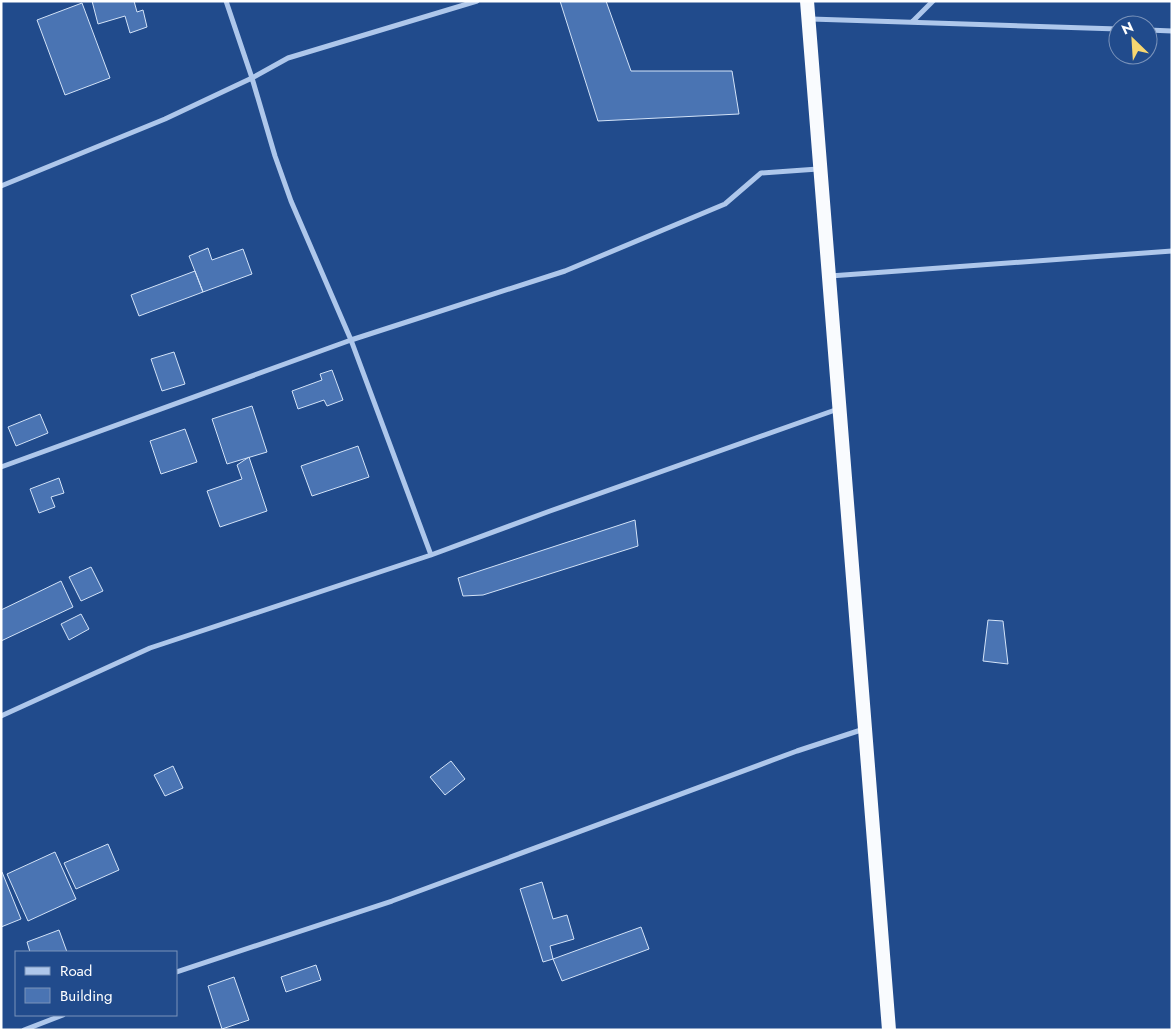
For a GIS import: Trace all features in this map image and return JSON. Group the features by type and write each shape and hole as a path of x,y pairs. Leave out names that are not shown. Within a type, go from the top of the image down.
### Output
{"highway":[{"path":"806,1 889,1030"}],"street":[{"path":"226,1 291,201 351,340 431,556"},
{"path":"1,186 164,119 252,78 288,58 477,1"},
{"path":"912,22 933,1"},
{"path":"808,19 1108,29"},
{"path":"1158,30 1172,31"},
{"path":"1,467 351,340 565,271 725,204 762,173 819,169"},
{"path":"827,277 1172,251"},
{"path":"1,716 150,648 431,556 550,511 838,408"},
{"path":"178,971 392,901 797,751 865,729"},
{"path":"24,1030 60,1016"}],"building":[{"path":"92,1 134,1 137,12 143,10 147,27 130,33 125,16 98,24"},
{"path":"560,1 606,1 631,71 732,71 739,114 598,121"},
{"path":"82,3 110,78 65,95 37,20"},
{"path":"208,248 212,260 243,249 252,274 203,292 189,256"},
{"path":"195,271 203,292 139,316 131,295"},
{"path":"174,352 185,384 162,391 151,359"},
{"path":"332,370 343,400 327,406 324,400 298,409 292,391 322,380 320,374"},
{"path":"252,406 267,452 227,464 212,419"},
{"path":"40,414 48,433 16,446 8,427"},
{"path":"185,429 197,462 161,474 150,441"},
{"path":"358,446 369,477 312,496 301,466"},
{"path":"249,457 267,511 220,527 207,491 242,479 237,465"},
{"path":"59,478 64,493 51,497 55,507 39,513 30,489"},
{"path":"635,520 638,546 483,595 463,596 458,578"},
{"path":"91,567 103,591 81,601 69,577"},
{"path":"61,581 73,607 1,641 1,610"},
{"path":"81,614 89,629 69,640 61,624"},
{"path":"988,620 1003,621 1008,664 983,661"},
{"path":"451,761 465,779 445,795 430,777"},
{"path":"173,766 183,788 165,796 154,775"},
{"path":"108,844 119,870 76,889 64,863"},
{"path":"55,852 76,899 28,921 7,874"},
{"path":"1,872 21,919 1,927"},
{"path":"542,882 553,919 567,915 574,939 550,946 553,959 543,962 520,889"},
{"path":"641,927 649,949 562,981 553,959"},
{"path":"59,930 67,951 30,951 27,942"},
{"path":"316,965 321,980 286,992 281,977"},
{"path":"234,977 249,1020 222,1029 208,986"}]}
